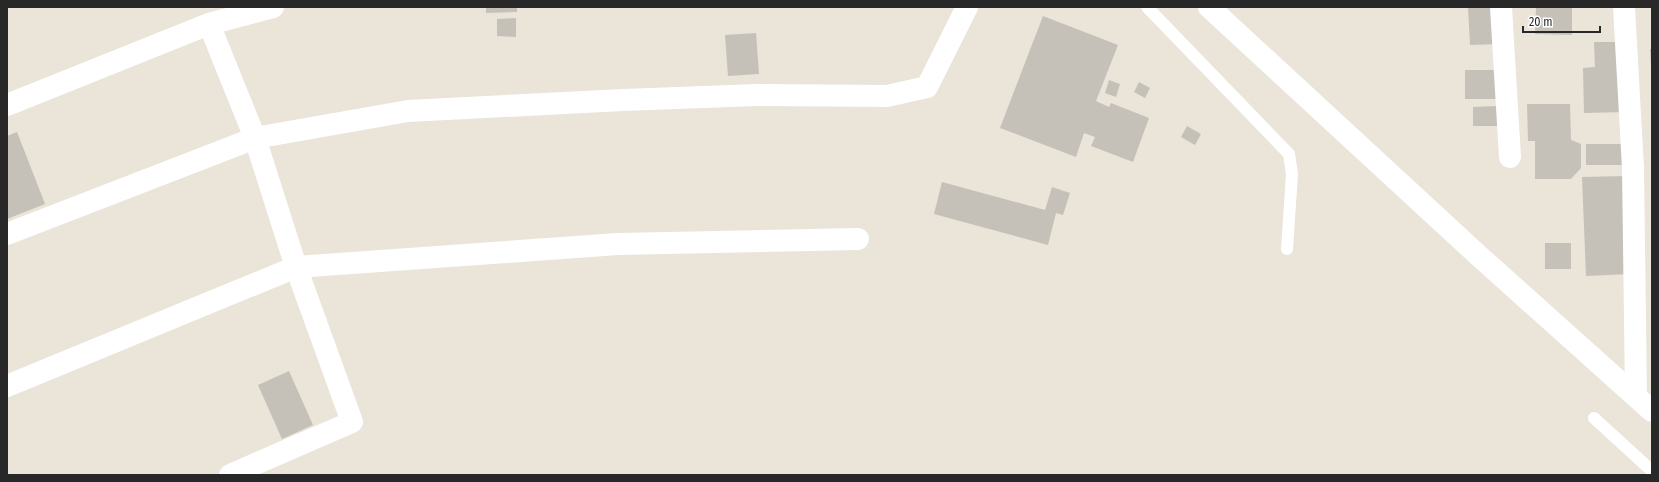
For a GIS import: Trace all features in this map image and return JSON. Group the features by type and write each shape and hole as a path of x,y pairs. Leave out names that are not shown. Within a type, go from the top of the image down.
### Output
{"street":[{"path":"7,105 209,24 273,7"},
{"path":"7,234 256,138 408,111 742,96 888,96 927,87 967,7"},
{"path":"1210,7 1478,256 1644,404"},
{"path":"1501,7 1510,157"},
{"path":"1624,7 1644,404"},
{"path":"209,24 256,138 296,267 352,422 230,475"},
{"path":"7,386 296,267 618,244 858,239"}],"lane":[{"path":"1148,7 1289,154 1292,174 1287,249"},
{"path":"1594,418 1652,471"}],"building":[{"path":"486,7 517,7 517,12 486,13"},
{"path":"1468,7 1499,7 1501,44 1470,45"},
{"path":"1536,7 1572,7 1572,35 1535,34"},
{"path":"1043,16 1118,45 1096,101 1109,107 1111,103 1149,118 1133,162 1091,146 1095,137 1084,133 1076,157 1000,128"},
{"path":"516,18 516,37 497,36 497,19"},
{"path":"756,33 759,74 728,76 725,35"},
{"path":"1594,42 1626,42 1627,112 1584,113 1583,68 1595,67"},
{"path":"1650,49 1652,49 1652,65 1651,65"},
{"path":"1465,70 1500,70 1500,99 1465,99"},
{"path":"1109,80 1120,84 1116,97 1105,93"},
{"path":"1139,82 1150,88 1145,98 1134,92"},
{"path":"1527,104 1570,104 1571,140 1581,144 1581,168 1571,179 1535,179 1535,141 1528,141"},
{"path":"1497,106 1498,126 1473,126 1473,107"},
{"path":"1187,126 1201,134 1195,145 1181,137"},
{"path":"17,132 45,204 7,219 7,136"},
{"path":"1586,144 1630,144 1630,165 1586,165"},
{"path":"1626,176 1630,274 1586,276 1582,177"},
{"path":"942,182 1045,210 1052,187 1070,193 1063,215 1056,213 1048,245 934,214"},
{"path":"1545,243 1571,243 1571,269 1545,269"},
{"path":"289,371 313,425 282,439 258,385"}]}
